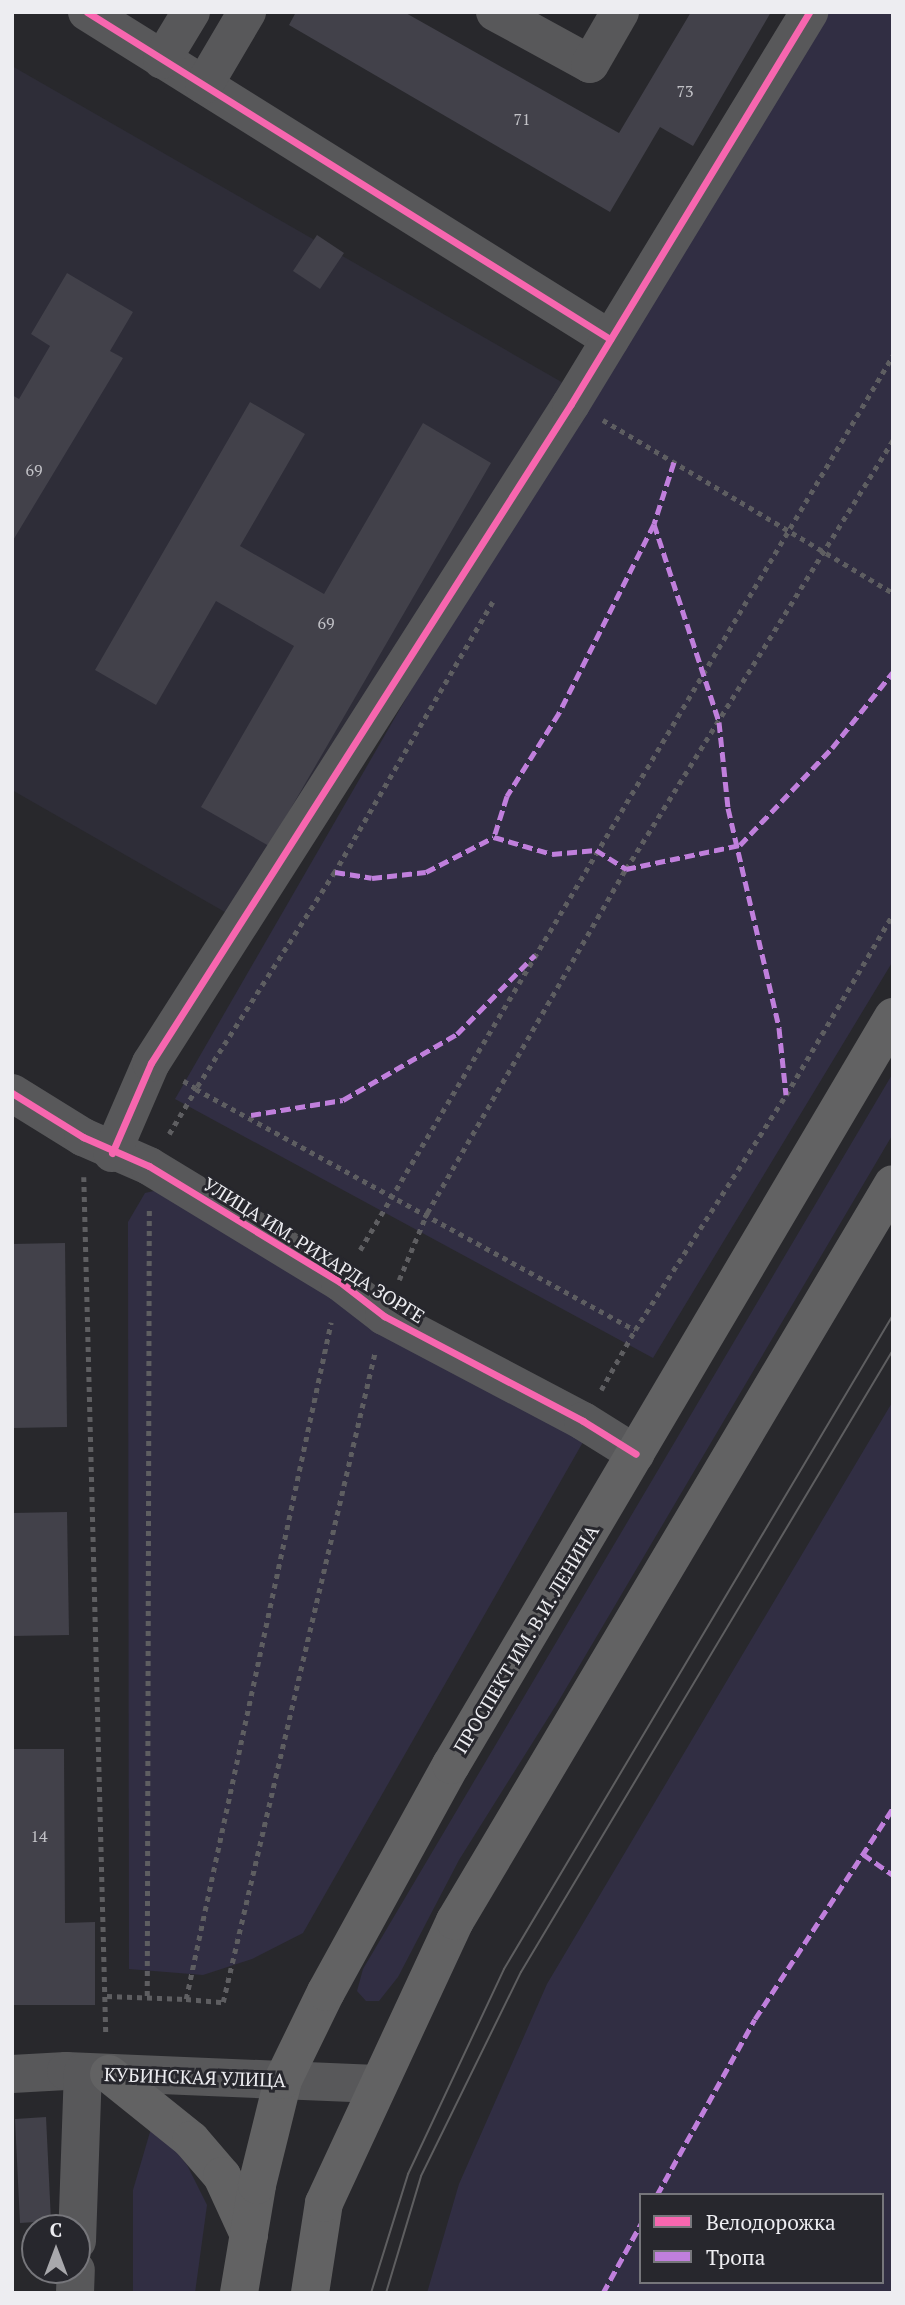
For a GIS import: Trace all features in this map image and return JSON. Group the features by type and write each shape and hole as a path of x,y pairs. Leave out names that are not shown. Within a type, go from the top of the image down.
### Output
{"main road":[{"name":"ПРОСПЕКТ ИМ. В.И. ЛЕНИНА","path":"239,2293 283,2080 326,1992 451,1765 893,1017"},
{"path":"310,2293 324,2203 455,1921 893,1185"},
{"path":"99,2064 191,2140 222,2176 249,2235"}],"street":[{"path":"87,12 610,339"},
{"path":"162,60 191,12"},
{"path":"204,85 247,12"},
{"path":"495,12 590,64 620,12"},
{"path":"97,1145 610,339 809,12"},
{"name":"УЛИЦА ИМ. РИХАРДА ЗОРГЕ","path":"12,1093 97,1145 149,1166 340,1282 384,1315 583,1421 636,1454"},
{"path":"80,2214 99,2064"},
{"name":"КУБИНСКАЯ УЛИЦА","path":"12,2074 99,2064 283,2080 377,2084"}],"path":[{"path":"186,1999 340,1282 893,355"},
{"path":"593,431 608,407"},
{"path":"600,419 893,593"},
{"path":"107,1996 147,1996 223,2003 384,1315 427,1213 626,869 893,440"},
{"path":"147,1996 149,1166 335,872 496,598"},
{"path":"583,1421 635,1330 786,1095 893,914"},
{"path":"196,1089 427,1213 635,1330"},
{"path":"97,1145 107,1996 99,2064"}],"shaded area":[{"path":"817,12 893,12 893,961 653,1358 175,1099 611,343"},
{"path":"12,66 565,384 251,927 12,790"},
{"path":"893,1073 893,1134 558,1702 459,1860 398,1977 379,2001 366,2001 357,1991 363,1969"},
{"path":"183,1184 587,1435 303,1933 252,1959 203,1975 129,1969 128,1222 145,1193"},
{"path":"893,1401 893,2293 427,2293 459,2184 547,1984"},
{"path":"156,2126 187,2165 207,2205 195,2293 133,2293 133,2190 150,2132"}],"building":[{"path":"296,12 404,12 619,133 691,12 771,12 693,146 660,127 610,212 289,25"},
{"path":"317,235 344,253 320,289 293,271"},
{"path":"67,273 133,312 110,351 123,358 12,542 12,395 19,399 50,346 31,334"},
{"path":"250,402 305,434 240,546 324,594 423,423 491,463 269,846 201,807 294,646 216,601 156,705 95,670"},
{"path":"65,1243 67,1427 12,1428 12,1244"},
{"path":"67,1512 69,1635 12,1636 12,1513"},
{"path":"12,1749 64,1749 65,1923 95,1922 95,2005 12,2005"},
{"path":"46,2117 51,2214 21,2214 20,2223 15,2119"}],"tram line":[{"path":"371,2293 408,2174 504,1969 893,1315"},
{"path":"386,2293 421,2176 521,1972 893,1350"}],"marked path":[{"path":"674,462 654,524 559,713 507,796 494,837 552,854 596,850 626,869 740,845 832,748 893,672"},
{"path":"654,524 719,722 728,808 779,1028 786,1095"},
{"path":"335,872 372,878 426,872 494,837"},
{"path":"251,1115 343,1100 457,1034 535,955"},
{"path":"658,2193 755,2019 893,1808"},
{"path":"863,1854 893,1875"},
{"path":"603,2293 639,2228"}],"cycle path":[{"path":"87,12 610,339"},
{"path":"112,1153 151,1063 571,404 809,12"},
{"path":"12,1093 83,1137 149,1166 340,1282 384,1316 583,1421 636,1454"}]}
